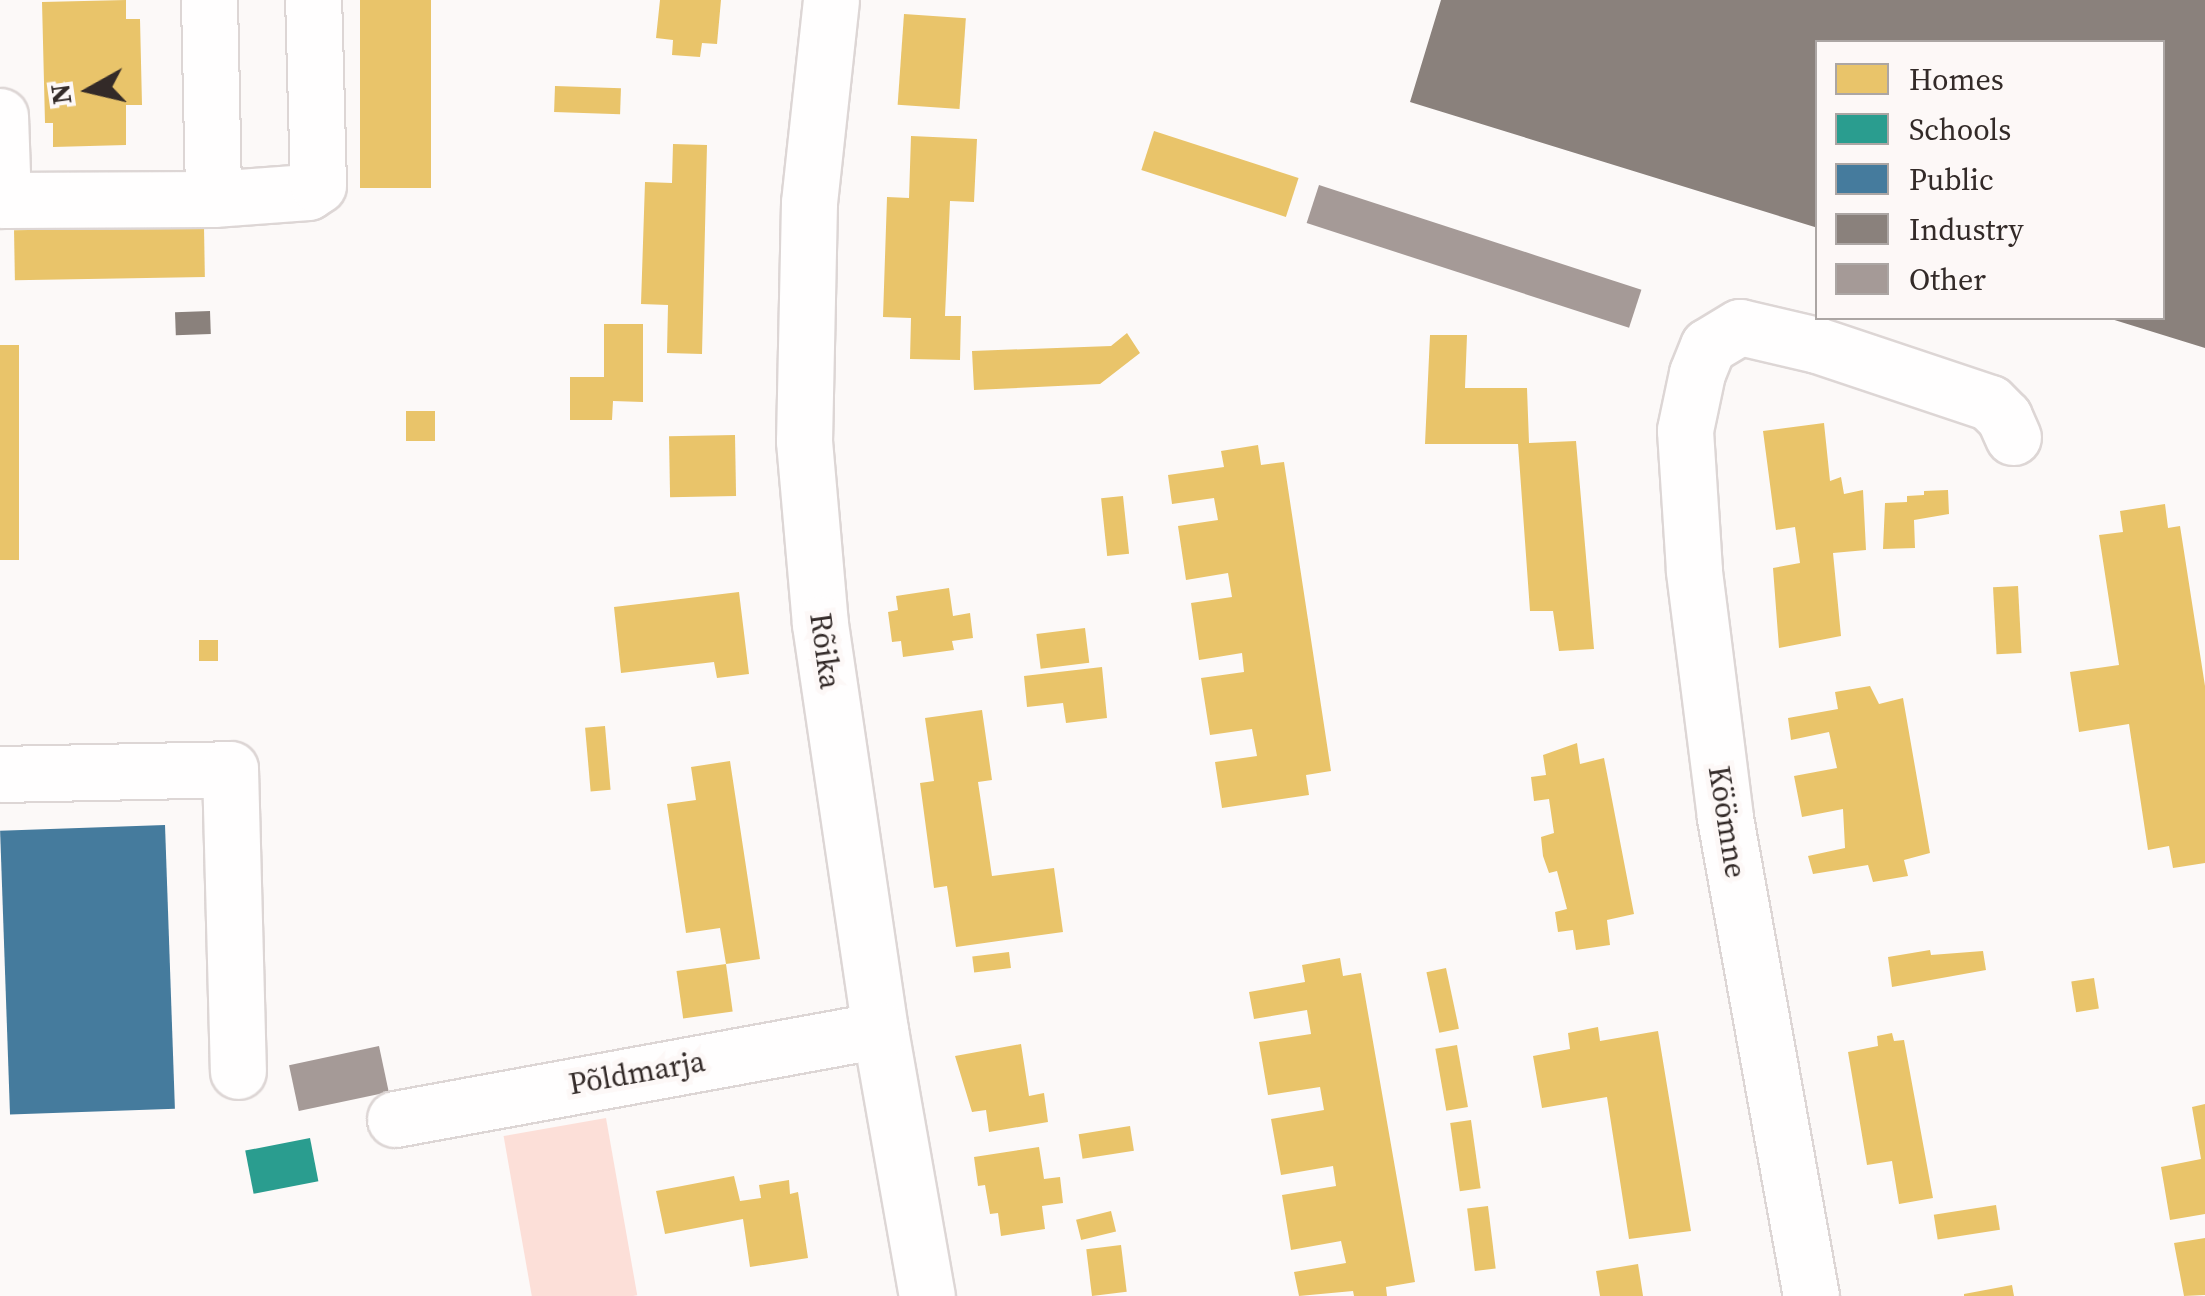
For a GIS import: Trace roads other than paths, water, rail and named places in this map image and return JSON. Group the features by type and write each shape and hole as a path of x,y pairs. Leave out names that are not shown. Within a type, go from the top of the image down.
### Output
{"street":[{"path":"209,0 213,199"},
{"path":"0,116 2,200 213,199 308,192 318,185 313,0"},
{"name":"Rõika","path":"831,0 809,203 804,441 820,624 880,1030 928,1296"},
{"name":"Köömne","path":"1811,1296 1725,817 1694,570 1685,430 1697,372 1708,346 1740,327 1817,345 1990,403 2013,437"},
{"path":"0,774 230,769 238,1070"},
{"name":"Põldmarja","path":"395,1119 880,1030"}]}
